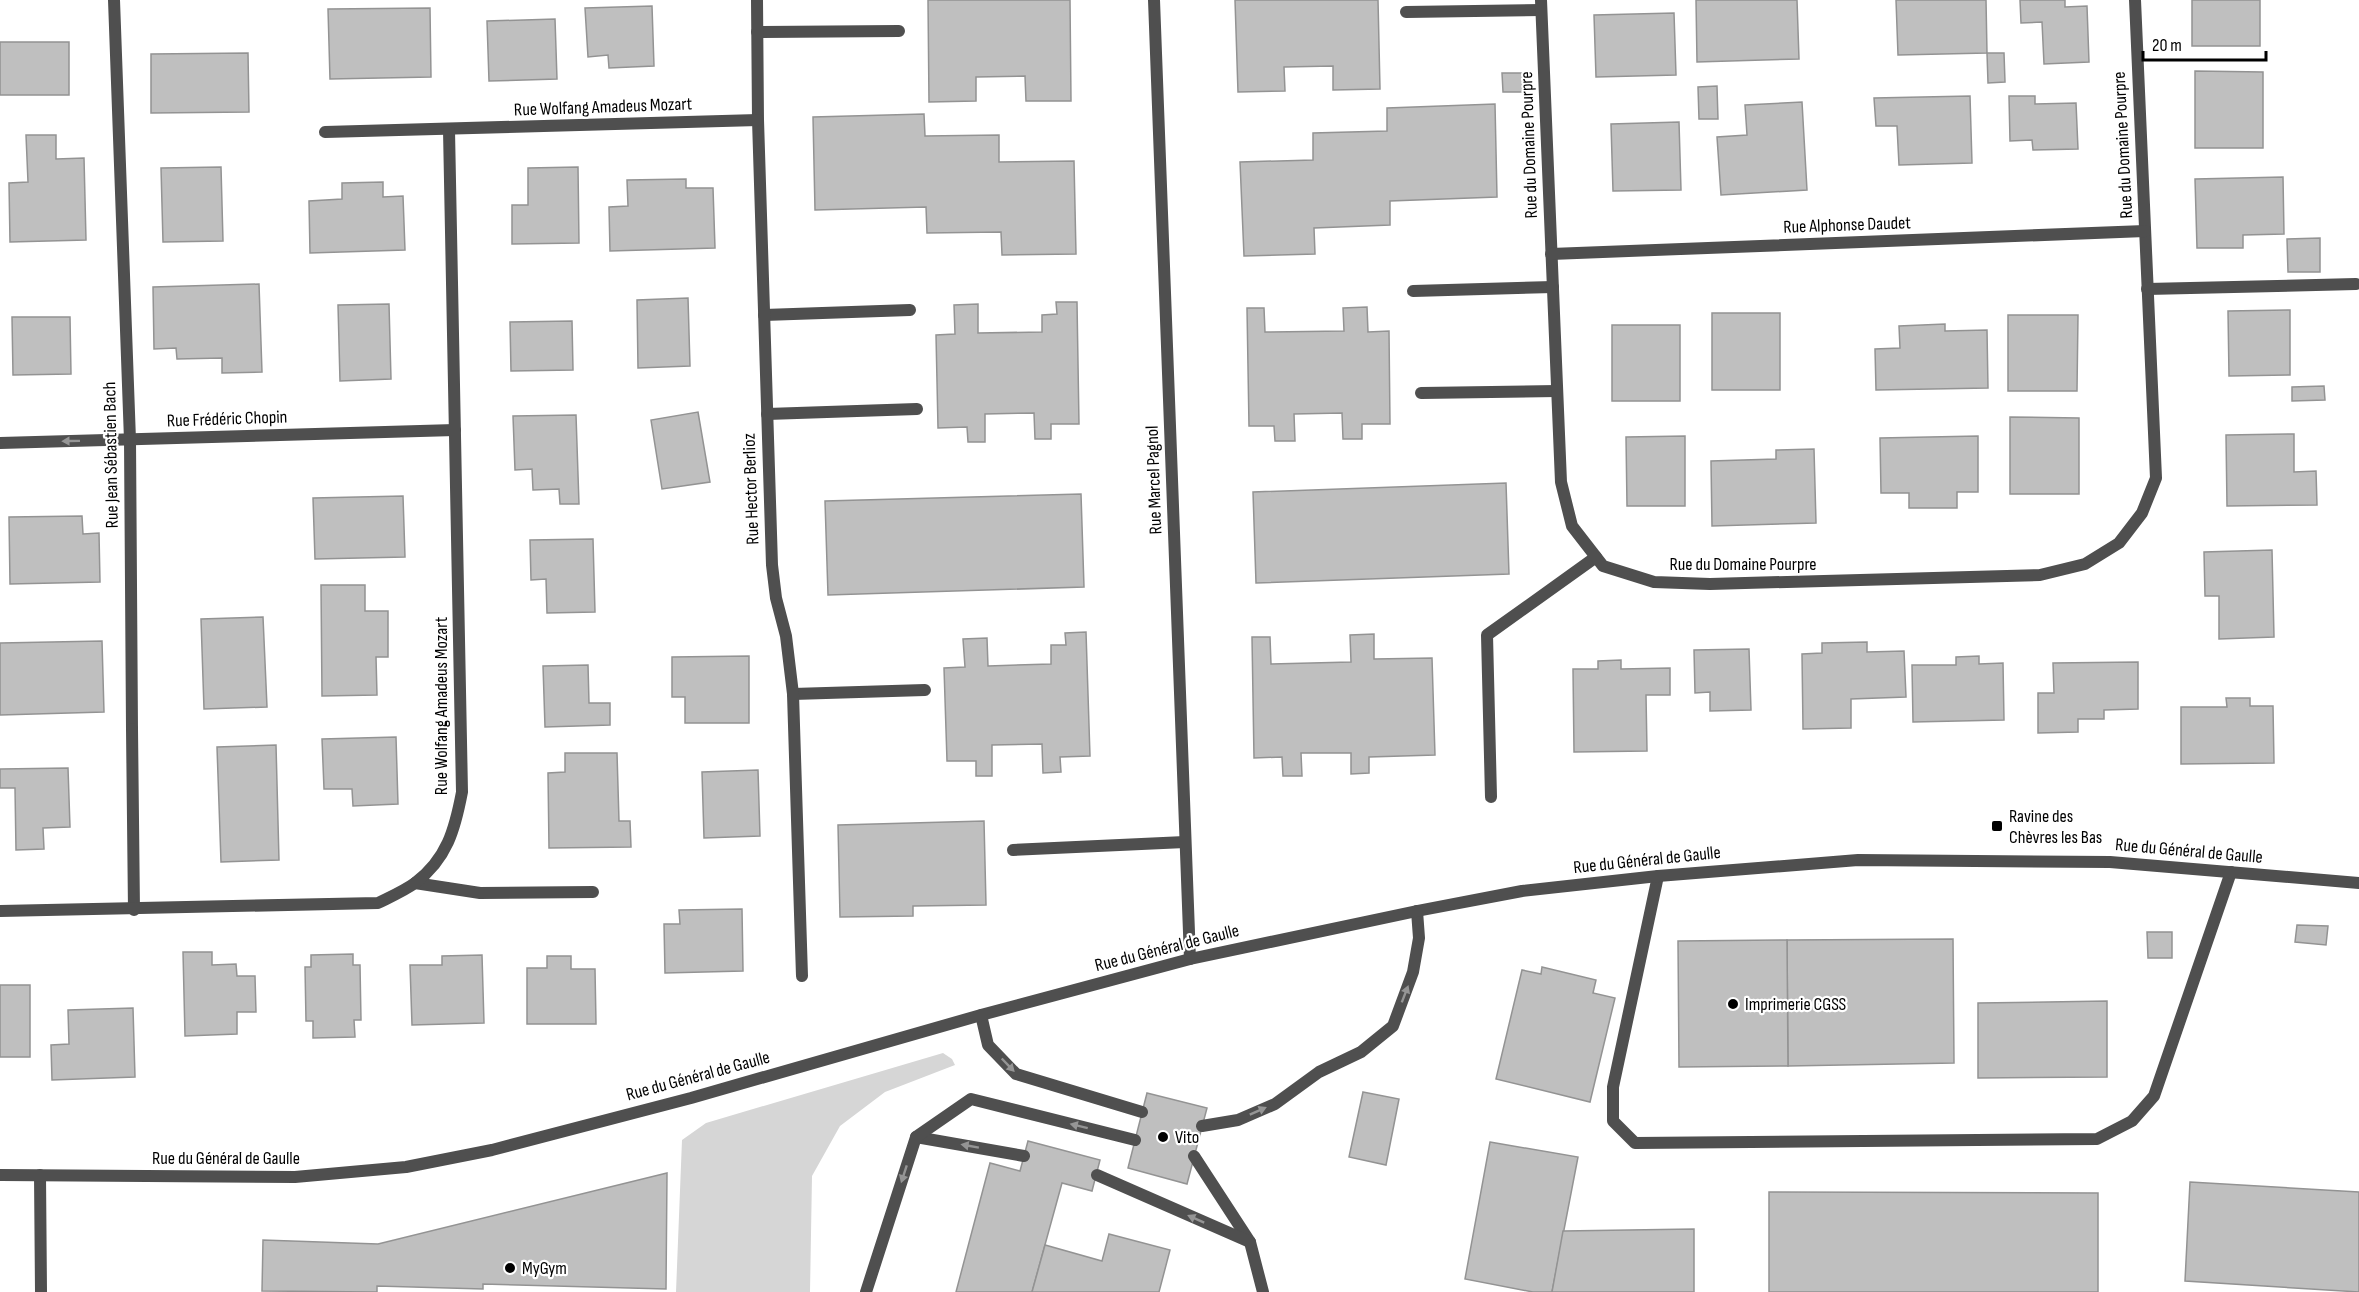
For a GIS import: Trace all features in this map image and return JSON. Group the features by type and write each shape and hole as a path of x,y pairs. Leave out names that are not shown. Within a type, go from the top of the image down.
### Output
{"street":[{"name":"Rue Jean Sébastien Bach","path":"114,0 129,440 134,910"},
{"name":"Rue Hector Berlioz","path":"757,0 758,120 772,565 776,598 786,636 793,694 802,976"},
{"name":"Rue Marcel Pagnol","path":"1154,0 1190,959"},
{"name":"Rue du Domaine Pourpre","path":"1541,5 1561,482 1572,526 1603,566 1654,582 1710,584 2040,575 2085,564 2119,543 2142,513 2156,478 2134,0"},
{"path":"1406,12 1541,5"},
{"path":"757,32 899,31"},
{"name":"Rue Wolfang Amadeus Mozart","path":"325,132 758,120"},
{"name":"Rue Wolfang Amadeus Mozart","path":"0,911 134,910 378,903 415,883 443,855 456,826 462,792 449,130"},
{"name":"Rue Alphonse Daudet","path":"1551,254 2145,231"},
{"path":"2147,289 2356,284"},
{"path":"1413,291 1552,287"},
{"path":"764,315 910,310"},
{"path":"1420,393 1557,391"},
{"path":"767,414 917,409"},
{"name":"Rue Frédéric Chopin","path":"0,443 455,430"},
{"path":"1491,797 1486,634 1596,557"},
{"path":"793,694 925,690"},
{"path":"1013,850 1185,842"},
{"name":"Rue du Général de Gaulle","path":"0,1175 295,1177 406,1167 492,1150 691,1098 981,1015 1190,959 1522,891 1658,876 1858,860 2110,862 2359,883"},
{"path":"1658,876 1613,1088 1613,1121 1635,1143 2097,1139 2132,1121 2154,1096 2231,872"},
{"path":"415,883 480,893 593,892"},
{"path":"1202,1126 1238,1120 1275,1104 1319,1072 1361,1052 1393,1026 1413,972 1419,938 1417,911"},
{"path":"981,1015 988,1045 1016,1074 1142,1112"},
{"path":"866,1292 916,1137 970,1099 1135,1140"},
{"path":"916,1137 1024,1156"},
{"path":"1194,1156 1250,1242 1263,1292"},
{"path":"40,1175 41,1292"},
{"path":"1097,1175 1250,1242"}],"shaded area":[{"path":"943,1053 952,1059 955,1065 885,1092 840,1126 812,1176 810,1292 676,1292 682,1140 706,1123"}],"building":[{"path":"928,0 1070,0 1071,101 1026,101 1025,76 976,77 976,101 929,102"},
{"path":"1235,0 1378,0 1380,89 1333,90 1333,66 1284,67 1285,91 1238,92"},
{"path":"1696,0 1797,0 1799,59 1697,62"},
{"path":"1896,0 1986,0 1987,53 1898,55"},
{"path":"2020,0 2065,0 2065,7 2087,6 2089,62 2044,64 2042,22 2021,23"},
{"path":"2192,0 2260,0 2260,46 2192,46"},
{"path":"652,6 654,66 609,68 608,55 588,57 585,8"},
{"path":"430,8 431,77 330,79 328,9"},
{"path":"1674,13 1676,75 1596,77 1594,15"},
{"path":"555,19 557,79 489,81 487,21"},
{"path":"0,42 69,42 69,95 0,95"},
{"path":"248,53 249,112 151,113 151,54"},
{"path":"1987,53 2004,53 2005,82 1988,83"},
{"path":"2195,71 2263,72 2263,148 2195,148"},
{"path":"1502,73 1522,73 1522,92 1503,92"},
{"path":"1717,86 1718,119 1699,119 1698,87"},
{"path":"1970,96 1972,163 1899,165 1897,126 1876,126 1874,98"},
{"path":"2009,96 2035,96 2035,104 2076,103 2078,149 2033,150 2032,140 2010,141"},
{"path":"1802,102 1807,190 1721,195 1717,137 1747,135 1745,105"},
{"path":"1495,104 1497,197 1390,201 1390,225 1314,228 1315,254 1244,256 1240,162 1313,160 1313,133 1387,131 1387,108"},
{"path":"924,114 925,136 999,135 999,162 1074,161 1076,254 1002,255 1001,232 927,233 926,207 815,210 813,117"},
{"path":"1679,122 1681,190 1613,191 1611,124"},
{"path":"26,135 56,135 56,159 84,158 86,240 10,242 9,183 28,182"},
{"path":"221,167 223,241 163,242 161,168"},
{"path":"578,167 579,243 512,244 512,205 528,205 528,168"},
{"path":"2283,177 2284,234 2243,235 2243,248 2197,248 2195,179"},
{"path":"686,179 686,188 713,188 715,248 610,251 609,207 628,206 627,180"},
{"path":"383,182 383,197 403,196 405,250 310,253 309,201 342,199 342,183"},
{"path":"2320,238 2320,272 2288,272 2287,239"},
{"path":"259,284 262,372 222,373 222,358 177,359 176,348 154,349 153,287"},
{"path":"688,298 690,366 638,368 637,300"},
{"path":"1056,302 1077,302 1079,424 1051,424 1051,439 1035,439 1034,413 985,414 985,442 968,442 967,427 938,428 936,335 955,334 954,305 978,304 978,333 1042,332 1042,315 1057,314"},
{"path":"389,304 391,379 340,381 338,305"},
{"path":"1367,307 1368,332 1389,331 1390,424 1362,424 1362,439 1343,439 1342,413 1294,414 1295,441 1275,441 1274,426 1249,426 1247,308 1264,308 1265,332 1344,331 1343,308"},
{"path":"2290,310 2290,375 2229,376 2228,311"},
{"path":"1712,313 1780,313 1780,390 1712,390"},
{"path":"2008,315 2078,315 2077,391 2008,391"},
{"path":"12,317 70,317 71,374 13,375"},
{"path":"572,321 573,370 511,371 510,322"},
{"path":"1945,324 1945,331 1987,330 1988,388 1876,390 1875,349 1900,348 1899,326"},
{"path":"1612,325 1680,325 1680,401 1612,401"},
{"path":"2324,386 2325,400 2292,401 2292,387"},
{"path":"698,412 710,482 662,489 651,420"},
{"path":"576,415 579,504 560,504 559,489 533,490 532,469 515,470 513,416"},
{"path":"2010,417 2079,418 2079,494 2010,494"},
{"path":"2294,434 2294,472 2316,471 2317,505 2227,506 2226,435"},
{"path":"1685,436 1685,506 1627,506 1626,437"},
{"path":"1978,436 1978,492 1957,492 1957,508 1909,508 1909,493 1881,493 1880,438"},
{"path":"1814,449 1816,523 1712,526 1711,461 1776,459 1776,450"},
{"path":"1506,483 1509,574 1256,583 1253,492"},
{"path":"1081,494 1084,587 828,595 825,501"},
{"path":"403,496 405,557 315,559 313,498"},
{"path":"82,516 83,534 99,533 100,582 10,584 9,517"},
{"path":"593,539 595,612 547,613 546,579 531,580 530,540"},
{"path":"2272,550 2274,637 2219,639 2219,596 2205,596 2204,552"},
{"path":"321,585 365,585 365,611 388,611 388,657 376,657 377,695 322,696"},
{"path":"263,617 267,707 204,709 201,619"},
{"path":"1086,632 1090,756 1060,757 1061,772 1043,773 1042,744 992,745 992,776 976,776 976,761 947,761 944,668 965,667 963,639 987,638 988,666 1051,664 1051,645 1066,645 1065,633"},
{"path":"1374,634 1374,659 1432,658 1435,755 1369,757 1369,773 1351,774 1351,753 1301,753 1302,776 1283,776 1282,757 1254,758 1252,637 1270,637 1271,664 1351,662 1350,635"},
{"path":"102,641 104,712 0,715 0,643"},
{"path":"1867,642 1867,652 1904,651 1906,697 1851,699 1851,728 1803,729 1802,654 1822,653 1822,643"},
{"path":"1749,649 1751,710 1710,711 1710,692 1695,693 1694,650"},
{"path":"749,656 749,723 685,723 685,697 672,697 672,657"},
{"path":"1979,656 1979,664 2003,663 2004,720 1913,722 1912,665 1956,665 1956,657"},
{"path":"1621,660 1621,669 1670,668 1670,695 1646,695 1647,751 1574,752 1573,669 1598,669 1598,661"},
{"path":"2138,662 2138,709 2104,710 2104,719 2078,719 2078,732 2038,733 2038,693 2054,693 2053,663"},
{"path":"588,665 589,703 610,703 610,725 545,727 543,666"},
{"path":"2226,698 2250,698 2250,706 2273,706 2274,763 2181,764 2181,707 2227,707"},
{"path":"396,737 398,804 353,806 352,789 324,789 322,739"},
{"path":"276,745 279,860 221,862 217,747"},
{"path":"565,753 617,753 619,821 630,821 631,847 549,848 548,773 565,772"},
{"path":"68,768 70,827 43,828 44,849 16,850 15,788 0,788 0,769"},
{"path":"758,770 760,836 704,838 702,772"},
{"path":"984,821 986,905 913,906 913,916 840,917 838,825"},
{"path":"742,909 743,971 665,973 664,924 680,924 679,910"},
{"path":"2297,925 2328,926 2326,945 2295,942"},
{"path":"2147,932 2172,932 2172,958 2148,958"},
{"path":"1953,939 1954,1063 1788,1066 1787,940"},
{"name":"Imprimerie CGSS","path":"1787,940 1788,1066 1679,1067 1678,941"},
{"path":"183,952 212,952 212,965 236,964 237,976 255,976 256,1012 237,1012 237,1034 185,1036"},
{"path":"353,954 353,965 360,965 361,1020 354,1020 355,1037 313,1038 313,1021 306,1021 305,967 311,967 311,955"},
{"path":"482,955 484,1023 412,1025 410,965 442,965 442,956"},
{"path":"547,956 571,956 571,969 595,969 596,1024 527,1024 527,968 547,968"},
{"path":"1542,967 1596,980 1593,993 1615,998 1590,1102 1496,1079 1522,970 1541,974"},
{"path":"0,985 30,985 30,1057 0,1057"},
{"path":"2107,1001 2107,1077 1978,1078 1978,1003"},
{"path":"133,1008 135,1077 52,1080 51,1045 69,1044 68,1010"},
{"path":"1363,1092 1399,1099 1386,1165 1349,1157"},
{"path":"1147,1093 1207,1108 1187,1184 1128,1168"},
{"path":"1028,1141 1100,1160 1092,1191 1062,1183 1032,1292 956,1292 990,1163 1020,1171"},
{"path":"1490,1142 1578,1157 1552,1292 1533,1292 1465,1279"},
{"path":"667,1173 666,1289 483,1284 483,1289 377,1286 377,1292 262,1291 263,1240 378,1244"},
{"path":"2190,1182 2359,1192 2359,1292 2185,1281"},
{"path":"1769,1192 2098,1193 2098,1292 1769,1292"},
{"path":"1694,1229 1694,1292 1552,1292 1563,1231"},
{"path":"1109,1234 1170,1250 1159,1292 1032,1292 1045,1245 1102,1261"}],"place":[{"name":"Ravine des Chèvres les Bas","path":"1997,826"},
{"name":"Imprimerie CGSS","path":"1733,1004"},
{"name":"Vito","path":"1163,1137"},
{"name":"MyGym","path":"510,1268"}]}
